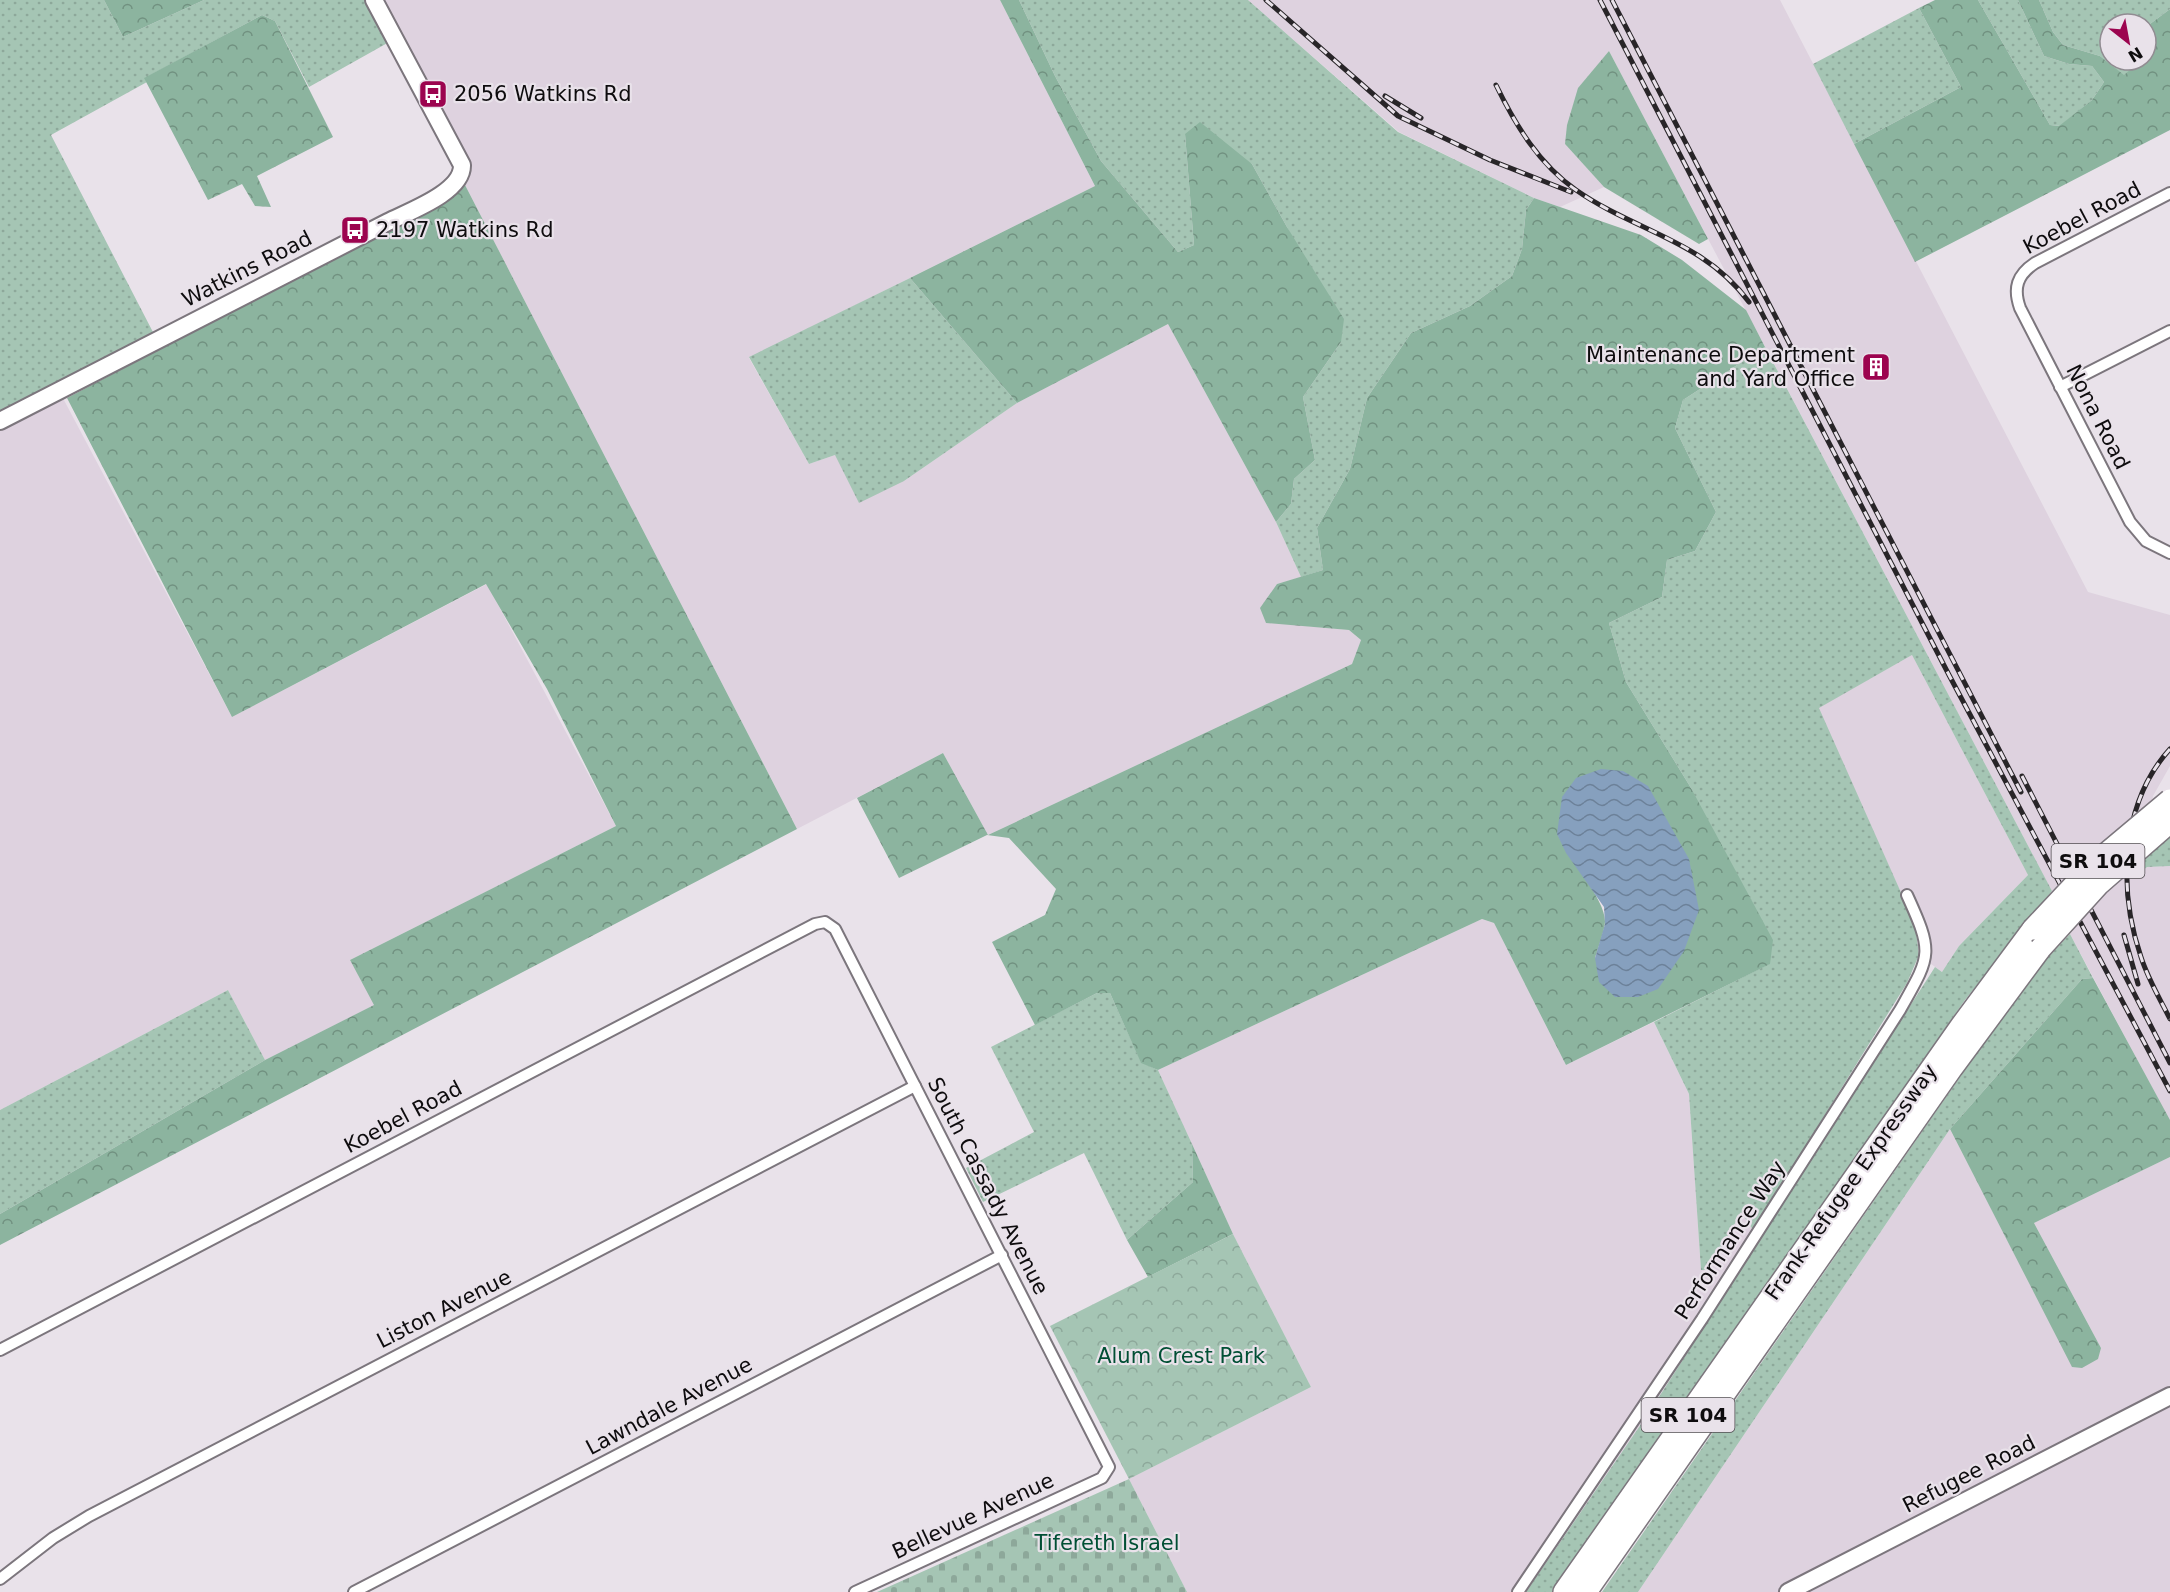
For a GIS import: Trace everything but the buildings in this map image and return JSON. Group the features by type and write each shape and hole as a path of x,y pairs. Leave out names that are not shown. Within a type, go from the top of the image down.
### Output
{"highway":[{"name":"Frank-Refugee Expressway","path":"1564,1592 1961,1026 2036,939 2095,863 2170,800"},
{"name":"Frank-Refugee Expressway","path":"1586,1592 1952,1068 2036,939 2170,822"}],"street":[{"name":"Watkins Road","path":"0,421 388,222 448,190 457,182 462,174 462,165 374,0"},
{"name":"Koebel Road","path":"2016,282 2024,270 2035,263 2170,193"},
{"name":"Nona Road","path":"2016,282 2015,295 2020,308 2130,522 2146,541 2170,553"},
{"path":"2060,387 2170,331"},
{"name":"Performance Way","path":"1518,1592 1689,1339 1900,1010 1924,967 1926,949 1923,930 1907,895"},
{"name":"Koebel Road","path":"0,1350 815,924 825,922"},
{"name":"South Cassady Avenue","path":"825,922 835,929 1002,1255 1107,1461 1107,1474"},
{"name":"Liston Avenue","path":"0,1579 62,1532 89,1516 915,1086"},
{"name":"Lawndale Avenue","path":"354,1592 1002,1255"},
{"name":"Refugee Road","path":"1788,1592 2170,1396"},
{"name":"Bellevue Avenue","path":"855,1592 1107,1474"}],"shaded area":[{"path":"380,0 1000,0 1095,186 749,358 809,464 835,455 904,481 1017,403 1168,324 1276,522 1301,577 1277,584 1266,622 1349,630 1361,640 1352,664 988,835 943,753 797,829 465,185 399,36"},
{"path":"1248,0 1780,0 2088,592 2170,615 2170,766 2153,796 2140,872 2147,867 2170,866 2170,1121 2070,934 2073,931 1609,51 1565,144 1604,187 1560,207 1534,198 1399,132"},
{"path":"57,387 232,717 487,584 616,826 350,960 375,1005 265,1060 228,990 0,1110 0,415"},
{"path":"1912,655 2028,875 1959,946 1942,972 1919,955 1915,924 1818,708"},
{"path":"1482,919 1494,923 1566,1065 1654,1022 1689,1094 1701,1270 1710,1270 1741,1211 1759,1241 1648,1414 1526,1592 1187,1592 1129,1479 1311,1387 1233,1234 1158,1070"},
{"path":"1950,1129 2072,1366 2101,1348 2034,1223 2170,1157 2170,1592 1638,1592"}],"green space":[{"path":"0,0 104,0 123,37 204,0 369,0 391,41 309,87 275,21 262,15 145,78 147,82 51,135 155,336 0,415"},
{"path":"104,0 204,0 123,37"},
{"path":"1000,0 1019,0 1055,76 1101,161 1178,252 1194,245 1185,134 1200,122 1252,164 1287,227 1344,319 1341,342 1303,397 1315,460 1294,479 1291,504 1276,522 1168,324 1017,403 910,278 1095,186"},
{"path":"1019,0 1248,0 1398,132 1534,198 1526,210 1522,249 1512,276 1470,306 1411,333 1367,398 1350,469 1317,528 1323,570 1301,577 1276,522 1291,504 1294,479 1315,460 1303,397 1341,342 1287,227 1252,164 1185,134 1194,245 1178,252 1101,161 1055,76"},
{"path":"1935,0 1978,0 2050,125 2059,126 2092,100 2104,82 2092,66 2069,64 2044,56 2018,0 2039,0 2053,32 2063,45 2098,55 2098,72 2120,72 2124,75 2127,72 2158,72 2158,18 2170,9 2170,130 1915,262 1854,144 1961,87 1919,8"},
{"path":"1978,0 2018,0 2044,56 2069,64 2092,66 2104,82 2092,100 2060,126 2050,125"},
{"path":"2039,0 2170,0 2170,9 2158,18 2158,12 2098,12 2098,55 2063,45 2053,32"},
{"path":"1919,8 1961,87 1854,144 1813,64"},
{"path":"262,15 275,21 333,137 257,176 271,207 255,206 242,184 208,200 144,78"},
{"path":"1609,51 1708,239 1699,244 1604,187 1565,144 1567,125 1578,88"},
{"path":"465,185 797,829 0,1245 0,1214 265,1060 374,1005 350,960 616,826 547,689 486,584 232,717 67,398 451,196"},
{"path":"1534,198 1641,235 1682,260 1746,310 1765,347 1683,400 1675,428 1716,512 1695,551 1667,560 1662,597 1609,623 1626,682 1691,788 1773,940 1770,964 1566,1065 1494,923 1482,919 1158,1070 1141,1063 1110,993 1097,993 1035,1025 992,942 1045,915 1056,889 1009,838 987,835 899,878 857,798 943,753 988,835 1352,664 1361,640 1349,630 1266,623 1260,608 1277,584 1323,570 1317,528 1350,469 1367,398 1411,333 1470,306 1512,276 1522,249 1526,210","holes":["1557,833 1658,989 1595,958 1605,922 1604,913"]},
{"path":"910,278 1017,403 904,481 859,503 835,455 809,464 749,357"},
{"path":"1765,347 2052,891 1965,1000 1553,1592 1526,1592 1648,1414 1935,967 1942,972 1959,946 2028,875 1912,655 1819,708 1915,924 1919,955 1907,983 1753,1230 1741,1212 1710,1270 1701,1270 1689,1094 1654,1022 1769,964 1691,788 1626,682 1609,623 1662,597 1667,560 1695,551 1716,512 1675,428 1683,400"},
{"path":"2170,835 2170,866 2147,867 2140,873 2143,855"},
{"path":"2070,934 2093,978 2082,979 1950,1129 1638,1592 1602,1592 1985,1041 2047,958"},
{"path":"2093,978 2170,1120 2170,1157 2034,1223 2101,1348 2098,1359 2082,1368 2072,1367 1950,1129 2082,979"},
{"path":"228,990 265,1060 0,1214 0,1110"},
{"path":"1097,993 1110,993 1141,1062 1158,1070 1192,1144 1193,1182 1127,1240 1084,1153 983,1202 966,1168 1034,1132 991,1047"},
{"path":"1192,1144 1233,1234 1148,1277 1127,1240 1193,1182"},
{"name":"Alum Crest Park","path":"1233,1234 1311,1387 1129,1479 1050,1326"},
{"name":"Tifereth Israel","path":"1129,1479 1187,1592 877,1592"}],"water":[{"path":"1601,769 1623,771 1648,786 1689,859 1699,910 1684,951 1658,989 1638,997 1615,997 1599,982 1595,958 1605,924 1604,907 1566,853 1557,834 1562,797 1576,778"}],"railway":[{"path":"1266,0 1398,116 1490,160 1571,192"},
{"path":"1600,0 1949,675 2170,1091"},
{"path":"1612,0 2021,792"},
{"path":"1496,85 1530,143 1563,180 1599,204 1690,250 1731,281 1749,302"},
{"path":"1385,96 1421,118"},
{"path":"2170,749 2153,771 2141,795 2128,849 2127,876 2129,904 2141,957 2170,1019"},
{"path":"2022,776 2170,1063"},
{"path":"2124,935 2138,984"}],"place":[{"name":"2056 Watkins Rd","path":"433,94"},
{"name":"2197 Watkins Rd","path":"355,230"},
{"name":"Maintenance Department and Yard Office","path":"1876,367"}]}
